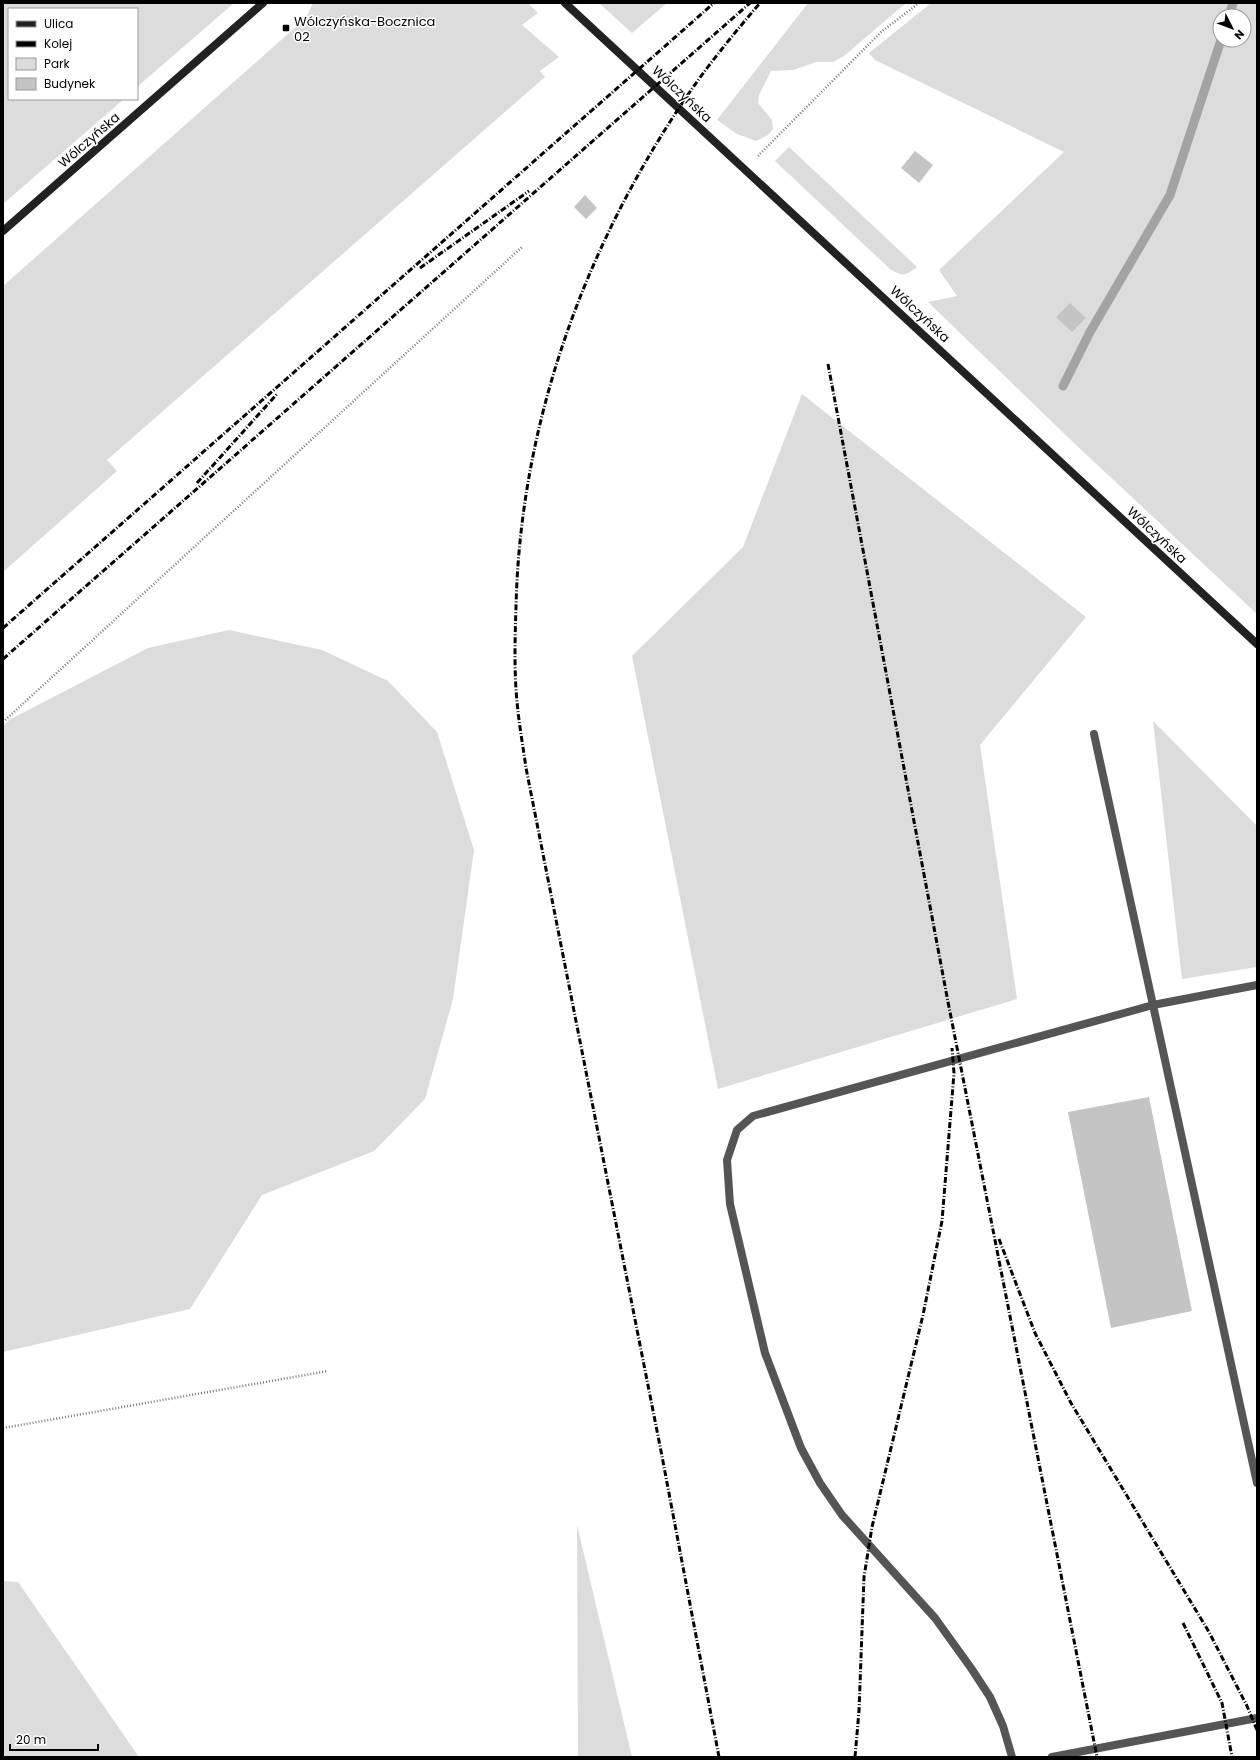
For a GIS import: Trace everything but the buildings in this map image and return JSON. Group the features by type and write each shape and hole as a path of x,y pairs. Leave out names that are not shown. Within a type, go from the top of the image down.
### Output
{"street":[{"name":"Wólczyńska","path":"3,232 263,3"},
{"name":"Wólczyńska","path":"566,3 1257,644"}],"lane":[{"path":"1094,734 1257,1483"},
{"path":"1012,1757 1003,1726 990,1697 971,1668 935,1618 842,1516 820,1483 801,1448 765,1353 730,1204 727,1160 737,1130 753,1116 1153,1005 1257,985"},
{"path":"1052,1757 1257,1718"}],"path":[{"path":"745,169 882,32 919,3"},
{"path":"3,722 522,246"},
{"path":"3,1428 328,1371"}],"green space":[{"path":"3,3 234,3 138,86 138,8 8,8 8,100 123,100 3,204"},
{"path":"313,3 528,3 538,13 522,25 559,57 540,71 545,77 107,460 117,471 3,572 3,286 306,18"},
{"path":"599,3 667,3 632,33"},
{"path":"808,3 906,3 844,56 833,62 816,62 793,70 771,71 759,95 758,103 772,120 773,129 768,135 756,141 737,134 717,120"},
{"path":"931,3 1257,3 1257,614 1075,444 928,302 957,296 939,270 1064,152 875,60 869,53"},
{"path":"789,147 917,267 907,274 901,274 890,269 775,161"},
{"path":"802,394 1086,617 980,745 1017,999 718,1089 632,656 743,547"},
{"path":"229,630 322,650 388,681 437,732 474,850 453,999 425,1099 374,1151 262,1195 190,1309 3,1352 3,726 9,720 148,648"},
{"path":"1153,721 1257,826 1257,967 1182,979"},
{"path":"577,1525 632,1757 578,1757"},
{"path":"3,1581 18,1582 139,1757 3,1757"}],"waterway":[{"path":"1231,8 1233,3"},
{"path":"1063,386 1090,332 1170,195 1218,48"}],"railway":[{"path":"3,628 714,3"},
{"path":"3,659 750,3"},
{"path":"719,1757 661,1451 526,768 516,690 515,631 520,541 529,475 543,410 562,346 585,284 613,223 644,165 679,108 718,54 760,3"},
{"path":"420,268 529,191"},
{"path":"828,364 948,1002 1097,1757"},
{"path":"197,483 277,394"},
{"path":"855,1757 859,1711 864,1577 872,1527 923,1315 942,1221 954,1073 952,1048"},
{"path":"999,1239 1035,1333 1071,1403 1209,1632 1247,1706 1257,1730"},
{"path":"1183,1623 1222,1703 1232,1757"}],"place":[{"name":"Wólczyńska-Bocznica 02","path":"286,28"}]}
